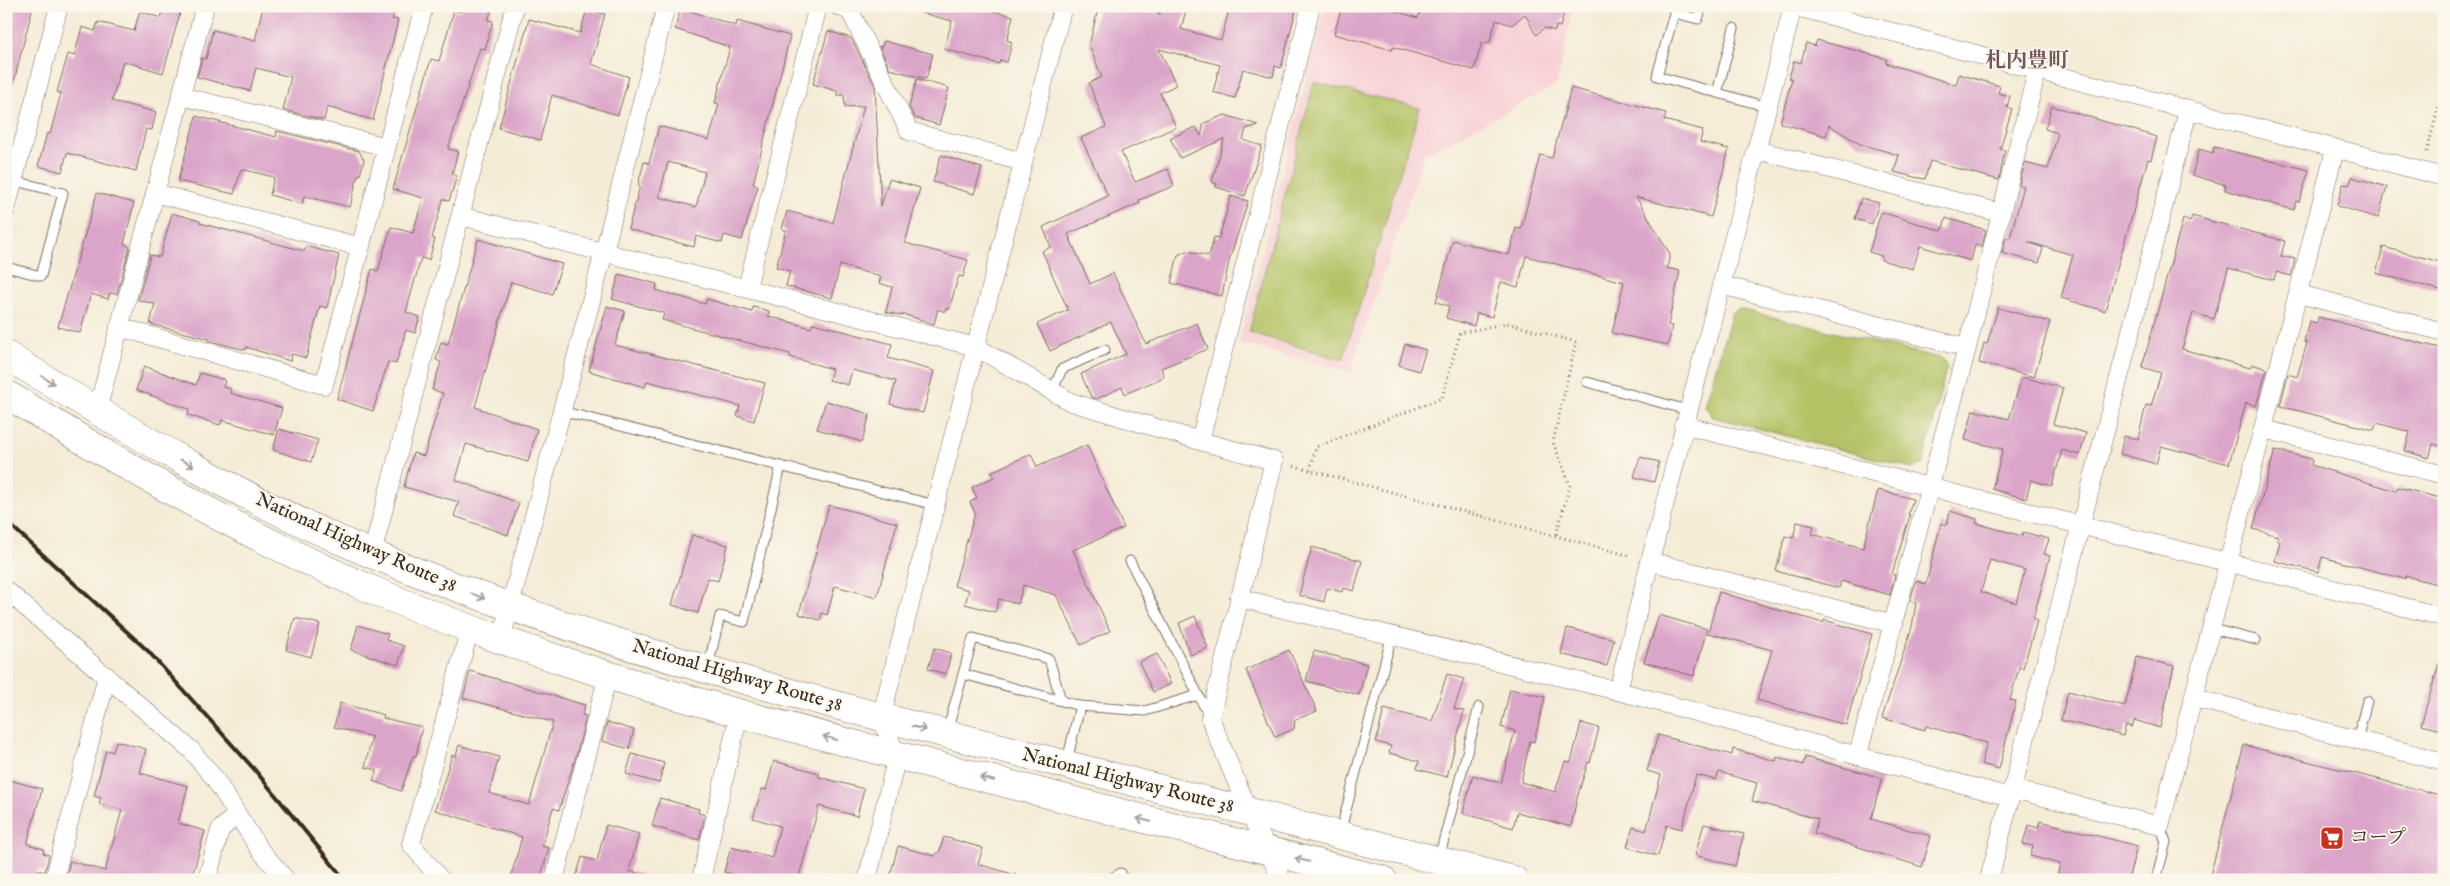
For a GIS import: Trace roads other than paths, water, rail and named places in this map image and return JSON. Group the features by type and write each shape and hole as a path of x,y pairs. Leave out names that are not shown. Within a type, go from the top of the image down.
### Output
{"highway":[{"name":"National Highway Route 38","path":"6,354 144,440 268,507 372,554 509,608 708,669 880,718 1514,880"},
{"name":"National Highway Route 38","path":"6,394 129,469 254,536 377,592 501,640 608,675 739,714 1383,880"}],"street":[{"path":"6,209 10,179 59,6"},
{"path":"97,411 205,6"},
{"path":"372,554 515,6"},
{"path":"501,640 604,252 666,6"},
{"path":"838,6 850,11 909,131 1023,162"},
{"path":"866,880 897,756 880,718 1063,6"},
{"path":"1200,441 1312,6"},
{"path":"1618,691 1685,417 1757,150 1793,6 2335,150 2444,177"},
{"path":"119,327 324,385 387,148 420,7"},
{"path":"747,288 815,7"},
{"path":"1858,754 1931,487 2037,71"},
{"path":"181,96 387,148"},
{"path":"1989,880 2188,111"},
{"path":"1757,150 2002,213"},
{"path":"1239,598 1618,691 2011,793 2160,826 2335,150"},
{"path":"155,193 361,247"},
{"path":"460,216 976,347 1071,402 1274,461 1210,718 1248,812 1282,880"},
{"path":"1721,285 1967,348"},
{"path":"2299,294 2444,332"},
{"path":"1685,417 1931,487 2444,617"},
{"path":"2264,429 2444,475"},
{"path":"1649,561 1894,624"},
{"path":"6,590 191,750 214,779 260,850 286,880"},
{"path":"442,880 410,844 470,628"},
{"path":"554,880 608,675"},
{"path":"54,880 107,676"},
{"path":"2194,698 2444,762"},
{"path":"701,880 739,714"},
{"path":"207,880 220,830 237,814"}],"lane":[{"path":"1702,6 1698,19 1674,13 1657,76 1768,106"},
{"path":"1717,93 1734,28"},
{"path":"6,267 41,276 63,193 10,179"},
{"path":"1052,392 1062,369 1105,350"},
{"path":"1587,382 1685,417"},
{"path":"561,411 935,505"},
{"path":"708,669 720,616 744,622 781,466"},
{"path":"1130,561 1210,718"},
{"path":"2212,629 2256,640"},
{"path":"1339,835 1392,636"},
{"path":"946,734 972,638 1048,659 1061,700"},
{"path":"963,674 1080,706 1145,711 1198,695"},
{"path":"2357,740 2367,701"},
{"path":"1066,765 1080,706"},
{"path":"1438,861 1479,707"},
{"path":"2156,880 2166,842 2160,826"},
{"path":"1108,880 1121,873"}],"railway":[{"path":"6,521 148,651 254,769 345,880"}],"place":[{"name":"コープ","path":"2332,838"}],"district":[{"name":"札内豊町","path":"2027,61"}]}
